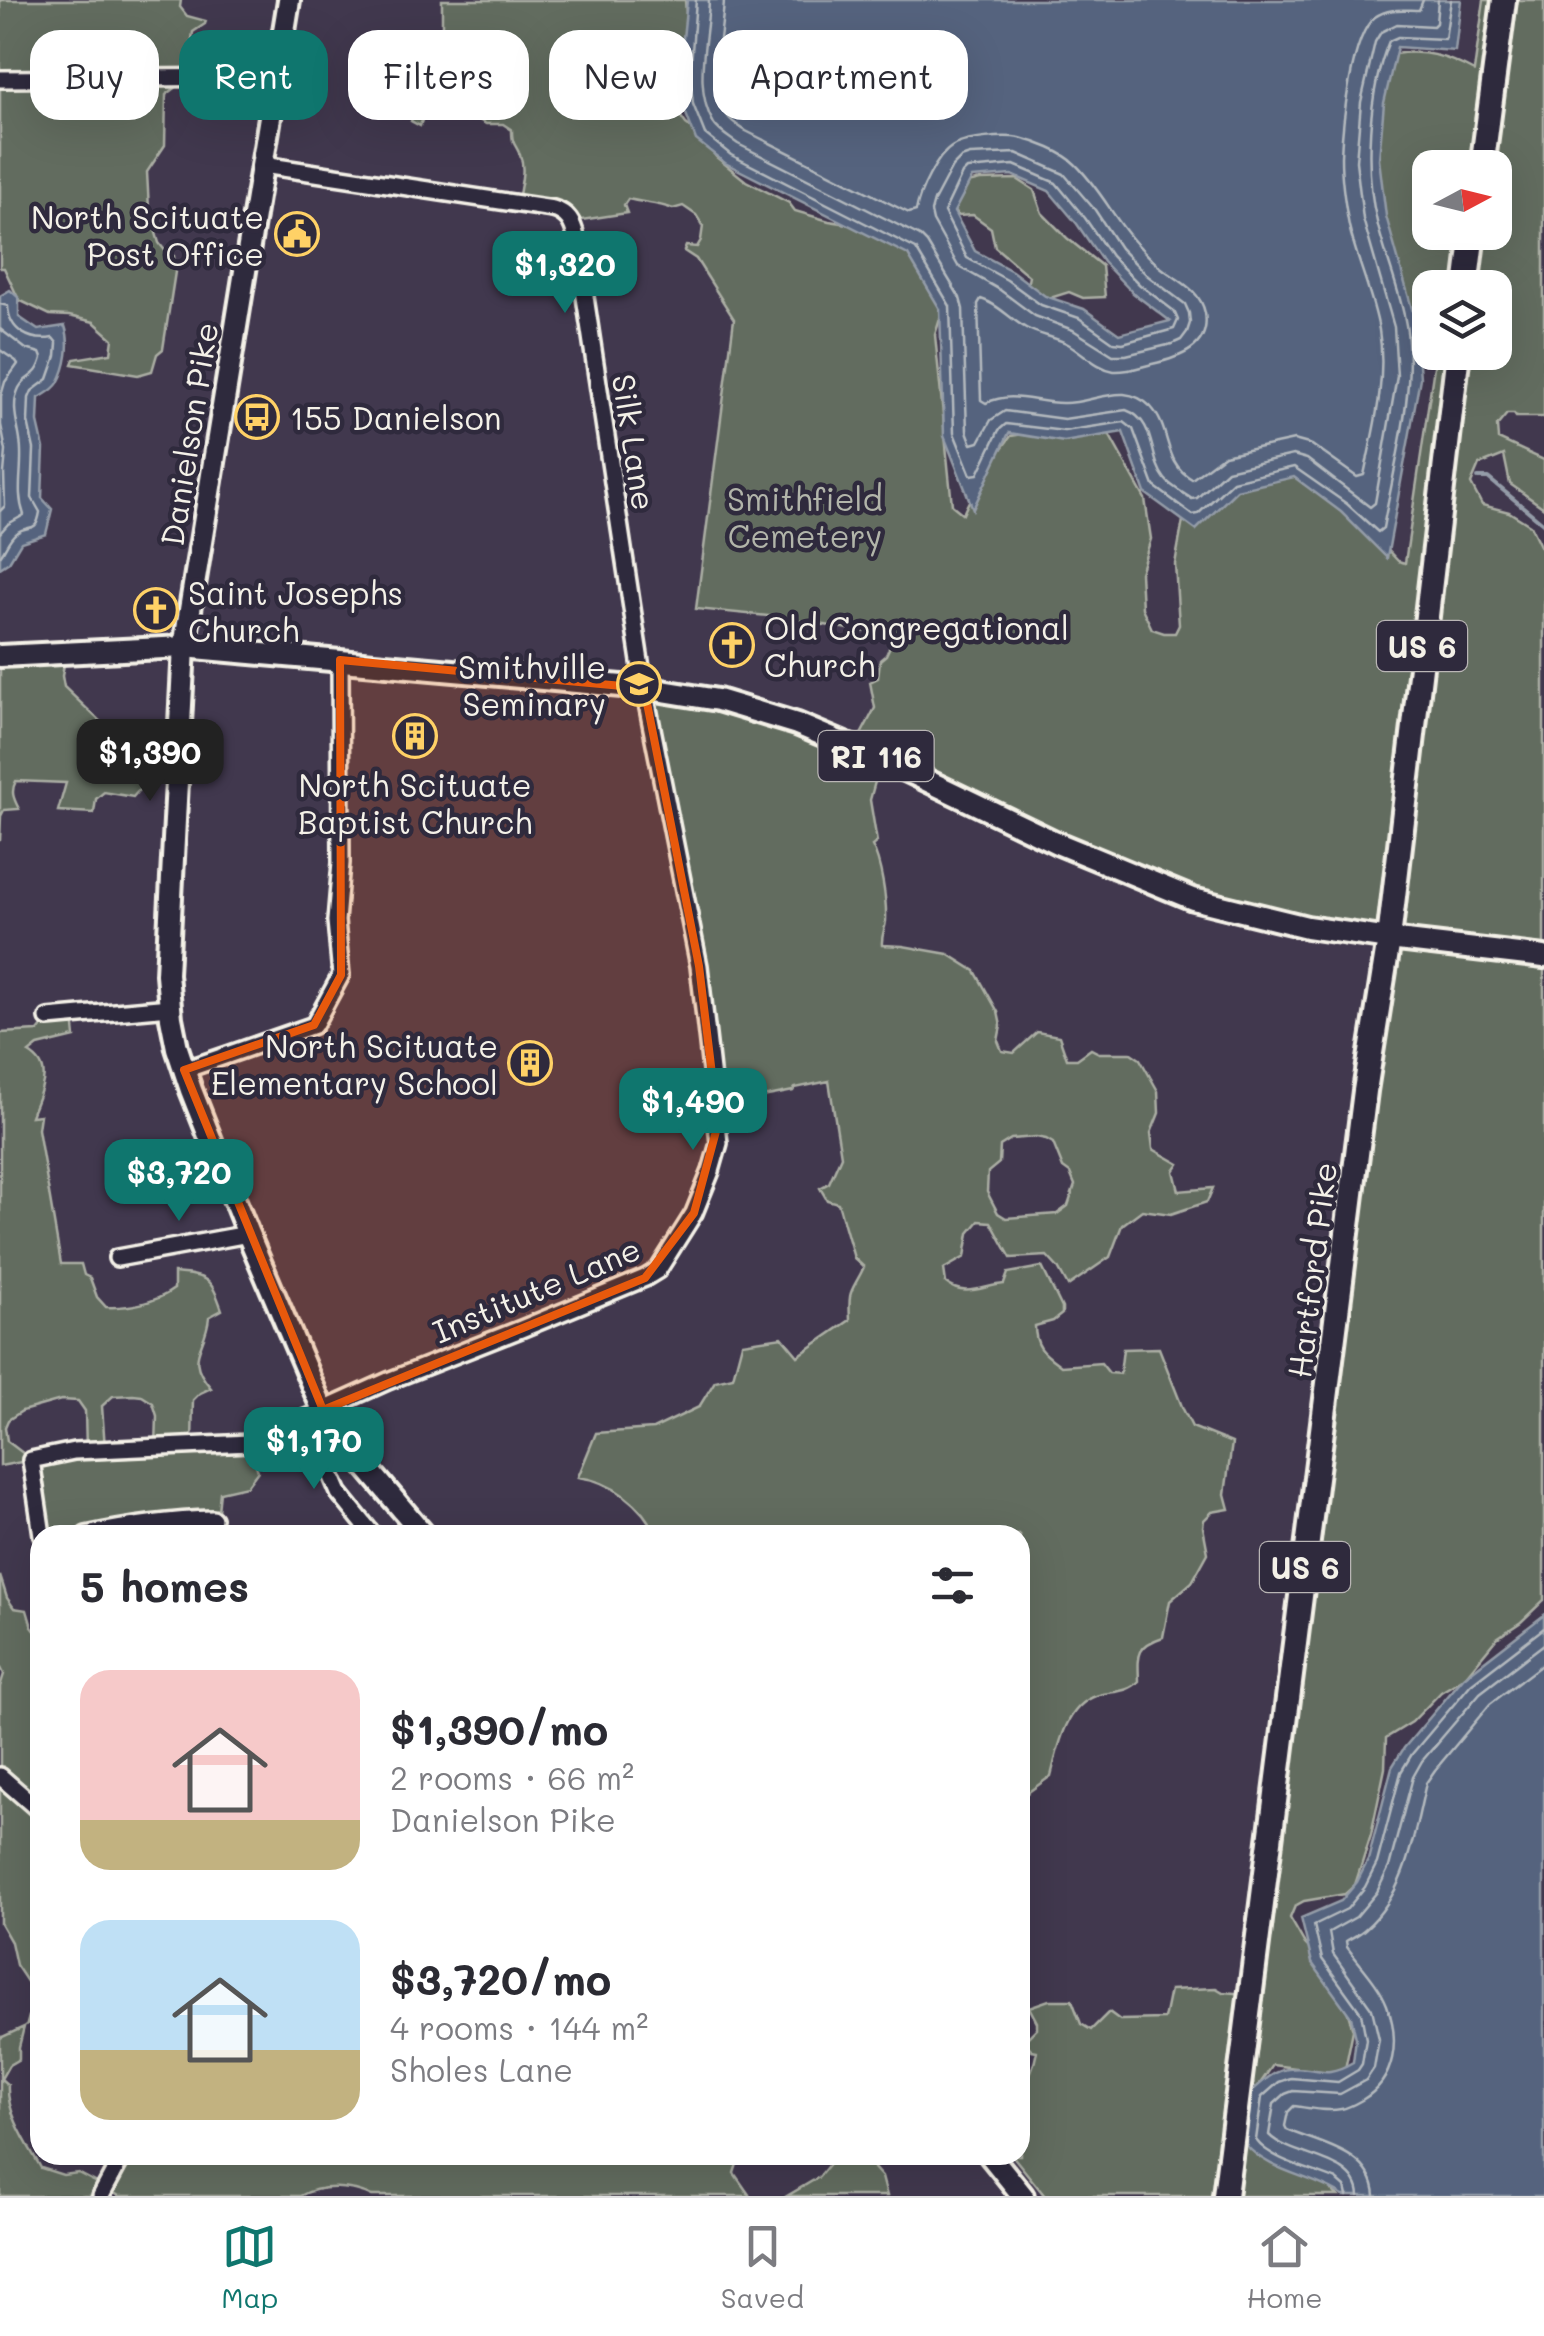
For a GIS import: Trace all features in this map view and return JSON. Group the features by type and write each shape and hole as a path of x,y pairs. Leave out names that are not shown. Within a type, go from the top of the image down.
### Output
{"highway":[{"path":"1484,150 1504,0"},
{"name":"Hartford Pike","path":"1225,2196 1365,1091 1388,940 1456,370"}],"main road":[{"name":"Danielson Pike","path":"284,30 289,0"},
{"name":"Danielson Pike","path":"271,120 184,647 169,906 170,1008 184,1070 323,1410 340,1437 415,1525"},
{"name":"RI 116","path":"0,656 184,647 644,688 718,700 797,724 900,767 1057,842 1193,899 1307,928 1544,957"},
{"path":"998,2165 1023,2196"}],"street":[{"path":"0,79 179,78"},
{"name":"Silk Lane","path":"264,165 553,208 566,214 576,237 644,688"},
{"path":"184,1070 314,1024 341,976 336,920 341,863 340,660"},
{"name":"Institute Lane","path":"40,1525 31,1460 74,1451 250,1443 388,1381 658,1270 694,1214 719,1142 699,966 644,688"},
{"path":"48,1018 170,1008"},
{"path":"117,1258 248,1234"},
{"path":"340,1437 326,1463 339,1493 365,1525"},
{"path":"144,1525 213,1519"},
{"path":"0,1776 30,1802"},
{"path":"102,2196 118,2165"}],"highlighted area":[{"path":"340,660 644,688 699,966 718,1124 694,1213 645,1278 323,1410 184,1070 314,1025 341,975"}],"green space":[{"path":"0,0 181,0 180,7 187,16 206,21 196,30 179,30 179,85 166,95 165,145 147,172 149,209 159,243 174,256 175,272 163,349 157,354 152,371 138,375 72,364 74,359 111,353 113,339 94,322 50,315 19,300 4,268 0,268"},
{"name":"Smithfield Cemetery","path":"442,0 685,0 687,30 549,30 549,120 683,120 700,134 716,157 746,181 789,203 795,211 874,228 912,257 943,309 935,335 952,505 963,514 984,474 1011,436 1101,409 1110,436 1145,499 1151,539 1140,573 1142,608 1152,629 1175,633 1179,625 1175,564 1184,515 1267,444 1398,561 1405,563 1433,370 1512,370 1512,270 1412,270 1412,319 1405,314 1363,155 1395,54 1436,55 1474,71 1484,0 1544,0 1544,417 1507,414 1497,426 1498,439 1544,460 1544,508 1510,484 1504,455 1479,465 1471,484 1482,505 1509,512 1530,525 1544,554 1544,1600 1497,1638 1464,1678 1441,1692 1412,1722 1386,1738 1385,1768 1371,1835 1355,1885 1345,1894 1304,1901 1295,1906 1290,1918 1305,1944 1334,1974 1353,2030 1344,2074 1273,2065 1248,2101 1248,2142 1313,2171 1338,2196 1045,2196 1020,2165 1030,2165 1030,2073 1037,2051 1030,2048 1030,2035 1037,2022 1030,2007 1049,2000 1072,2000 1081,2024 1091,2030 1109,2012 1120,2020 1164,2019 1170,1990 1216,1988 1246,1994 1384,940 1249,915 881,760 870,800 877,842 872,846 886,903 882,945 948,954 975,971 998,1012 1002,1051 1014,1053 1037,1032 1059,1036 1067,1059 1077,1059 1091,1049 1099,1053 1131,1053 1140,1059 1158,1091 1159,1113 1151,1133 1153,1149 1179,1164 1174,1171 1179,1191 1213,1188 1207,1202 1171,1214 1142,1210 1122,1225 1110,1257 1068,1286 1047,1256 1011,1258 991,1222 979,1221 969,1233 965,1257 944,1269 946,1283 967,1290 1004,1284 1008,1273 1042,1267 1062,1308 1062,1314 1053,1321 1035,1326 1037,1340 1046,1354 1061,1366 1101,1363 1109,1373 1120,1374 1123,1349 1159,1348 1192,1427 1232,1443 1225,1494 1229,1509 1212,1512 1204,1520 1208,1553 1192,1582 1170,1601 1163,1637 1140,1653 1139,1681 1080,1705 1066,1726 1051,1776 1030,1791 1030,1525 651,1525 624,1496 602,1483 578,1477 596,1433 653,1429 699,1407 715,1381 733,1377 742,1343 782,1337 798,1356 850,1320 850,1296 864,1267 854,1258 838,1203 827,1200 820,1188 829,1183 841,1156 829,1081 747,1100 741,1089 709,1090 690,943 646,689 855,746 875,708 870,682 878,678 880,660 891,644 887,635 696,609 734,319 696,259 684,251 686,246 697,247 703,226 683,206 673,209 628,199 624,205 627,213 575,221 518,201 522,166 512,130 503,124 479,120 529,120 529,30 442,30","holes":["1036,1137 1053,1143 1075,1185 1068,1206 1057,1214 1006,1218 998,1213 987,1192 988,1172 999,1163 1000,1146 1011,1139"]},
{"path":"1017,179 1034,190 1042,213 1102,266 1105,297 1083,298 1069,292 1053,297 1048,305 1026,292 1029,276 995,247 991,228 973,215 958,216 949,206 952,187 980,180"},
{"path":"66,653 64,687 105,726 119,727 127,721 143,728 178,729 175,785 145,783 133,797 104,792 96,799 94,813 58,811 66,783 16,781 13,792 19,809 4,810 0,841 0,657"},
{"path":"73,1017 75,1037 38,1046 29,1053 42,1066 44,1074 31,1116 40,1115 38,1129 61,1264 81,1264 106,1307 159,1298 174,1289 174,1273 206,1280 222,1310 209,1317 198,1353 198,1368 211,1388 193,1400 192,1444 249,1444 258,1471 247,1486 220,1492 213,1520 172,1525 42,1525 32,1462 86,1450 85,1411 78,1401 61,1400 22,1411 8,1420 7,1441 32,1460 0,1466 0,1033 38,1031 49,1018","holes":["113,1396 142,1396 153,1403 157,1416 156,1447 105,1448 102,1406"]},
{"path":"0,1576 7,1598 14,1608 27,1610 30,1620 30,1986 16,1965 11,1942 0,1923 0,1687 4,1674 0,1666"},
{"path":"24,2027 19,2059 9,2065 1,2079 8,2085 10,2107 30,2148 30,2165 63,2175 78,2173 105,2187 118,2165 737,2165 734,2173 750,2196 372,2196 336,2188 300,2196 119,2196 108,2189 103,2196 0,2196 0,2038"},
{"path":"828,2165 874,2165 887,2196 787,2196 819,2177"}],"water":[{"path":"687,0 1461,0 1455,51 1397,47 1384,103 1379,159 1386,216 1412,309 1412,370 1419,370 1420,378 1387,558 1341,512 1294,477 1237,490 1196,530 1145,493 1123,432 1064,442 1009,433 973,509 944,436 940,309 908,255 725,163 696,140 688,120 693,120 693,30 684,30","holes":["1012,175 1049,191 1103,262 1133,293 1170,321 1119,334 1084,309 1045,296 1012,271 975,251 954,212 972,178"]},
{"path":"10,290 19,298 19,317 38,330 65,326 68,347 58,383 39,398 38,422 44,448 42,498 52,509 46,534 21,542 9,562 0,568 0,296"},
{"path":"1544,1615 1544,2196 1343,2196 1279,2168 1245,2144 1252,2091 1268,2077 1288,2069 1333,2070 1353,2062 1356,2038 1351,2017 1312,1963 1301,1918 1341,1901 1357,1882 1368,1860 1392,1767 1404,1748 1464,1677"}],"waterway":[{"path":"1478,478 1488,478 1544,524"}],"place":[{"name":"North Scituate Post Office","path":"297,234"},
{"name":"155 Danielson","path":"257,417"},
{"name":"Saint Josephs Church","path":"156,610"},
{"name":"Old Congregational Church","path":"732,645"},
{"name":"Smithville Seminary","path":"639,684"},
{"name":"North Scituate Baptist Church","path":"415,736"},
{"name":"North Scituate Elementary School","path":"530,1063"}]}
